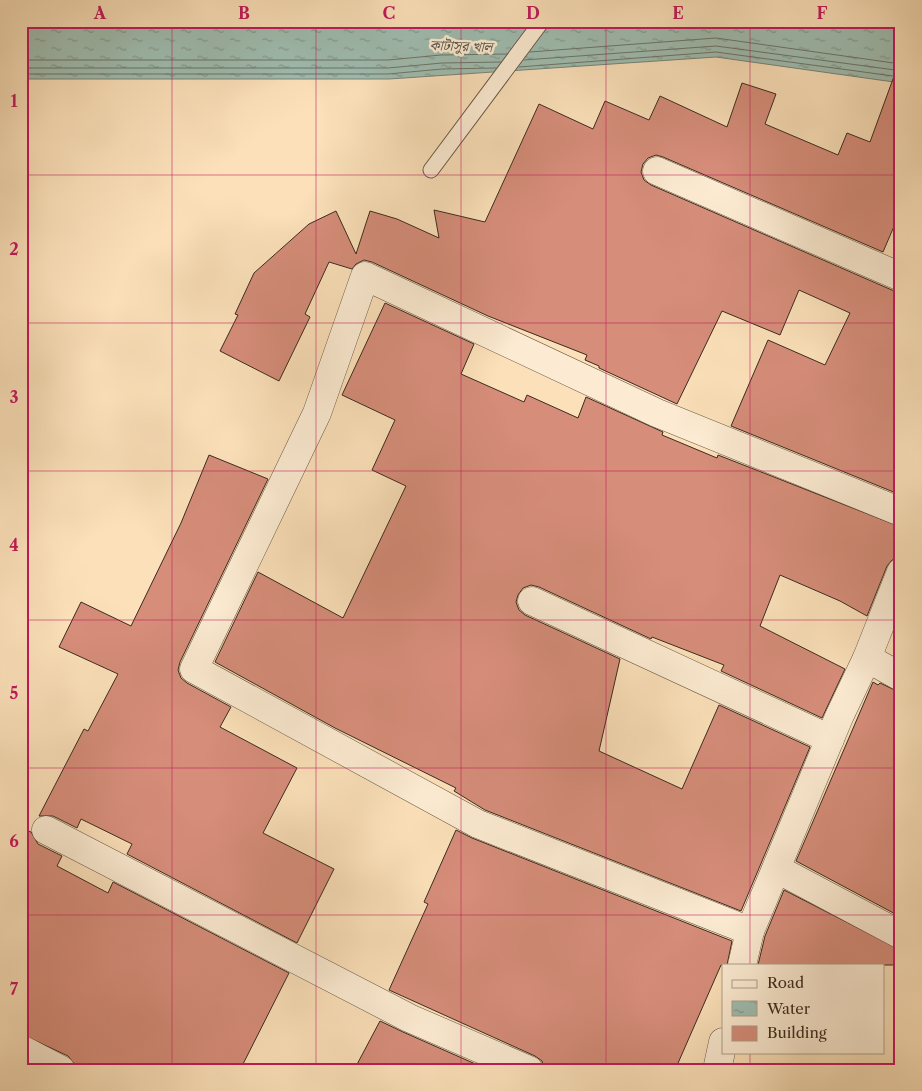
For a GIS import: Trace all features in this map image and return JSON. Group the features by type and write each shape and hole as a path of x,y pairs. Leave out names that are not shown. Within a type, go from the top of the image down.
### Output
{"street":[{"path":"657,171 901,277"},
{"path":"750,931 478,824 194,669 317,413 365,276 657,413 901,512"},
{"path":"742,964 750,931 830,739 867,658 901,572"},
{"path":"532,601 830,739"},
{"path":"867,658 901,677"},
{"path":"46,830 408,1018 529,1070"},
{"path":"777,869 901,935"},
{"path":"717,1070 722,1047"},
{"path":"21,1049 61,1070"}],"lane":[{"path":"431,170 542,21"}],"water":[{"name":"কাটাসুর খাল","path":"21,21 901,21 901,83 716,57 389,79 21,79"}],"building":[{"path":"897,68 901,69 901,210 883,252 663,157 656,155 648,158 643,164 641,172 644,180 651,185 901,294 901,495 731,426 768,340 825,365 850,313 799,290 780,335 722,311 677,404 599,368 599,366 585,360 587,355 488,316 364,260 356,264 352,269 329,262 305,314 310,317 279,381 220,351 238,315 235,314 254,273 309,224 336,211 356,254 370,211 397,219 439,238 434,210 485,222 539,104 593,129 605,101 649,120 660,96 727,127 742,83 776,94 765,124 838,155 847,133 870,142"},
{"path":"385,303 474,344 461,374 524,402 527,395 578,418 586,397 663,432 662,435 717,458 718,455 901,527 901,557 892,560 887,566 867,616 840,601 780,575 760,626 845,669 822,718 721,671 724,665 652,637 651,639 539,587 531,585 523,588 518,595 516,602 519,610 525,615 620,659 599,751 682,789 719,705 810,747 741,911 485,810 454,791 456,788 335,728 215,662 258,572 343,618 406,486 372,470 395,420 342,395"},
{"path":"209,455 268,479 180,662 178,670 181,678 187,683 231,707 220,727 297,768 263,833 334,869 297,943 127,854 132,844 81,819 77,828 53,816 39,816 84,729 88,731 118,674 59,647 81,602 131,626 181,523"},
{"path":"873,682 878,685 880,683 901,693 901,917 796,861"},
{"path":"21,828 31,832 38,844 62,856 57,866 108,893 113,882 289,973 240,1070 87,1070 75,1065 68,1056 21,1034"},
{"path":"456,830 732,941 727,964 721,965 675,1070 544,1070 542,1061 535,1056 389,990 428,904 424,902"},
{"path":"784,890 901,950 901,965 758,964 765,936"},
{"path":"380,1021 403,1032 489,1070 354,1070"}]}
